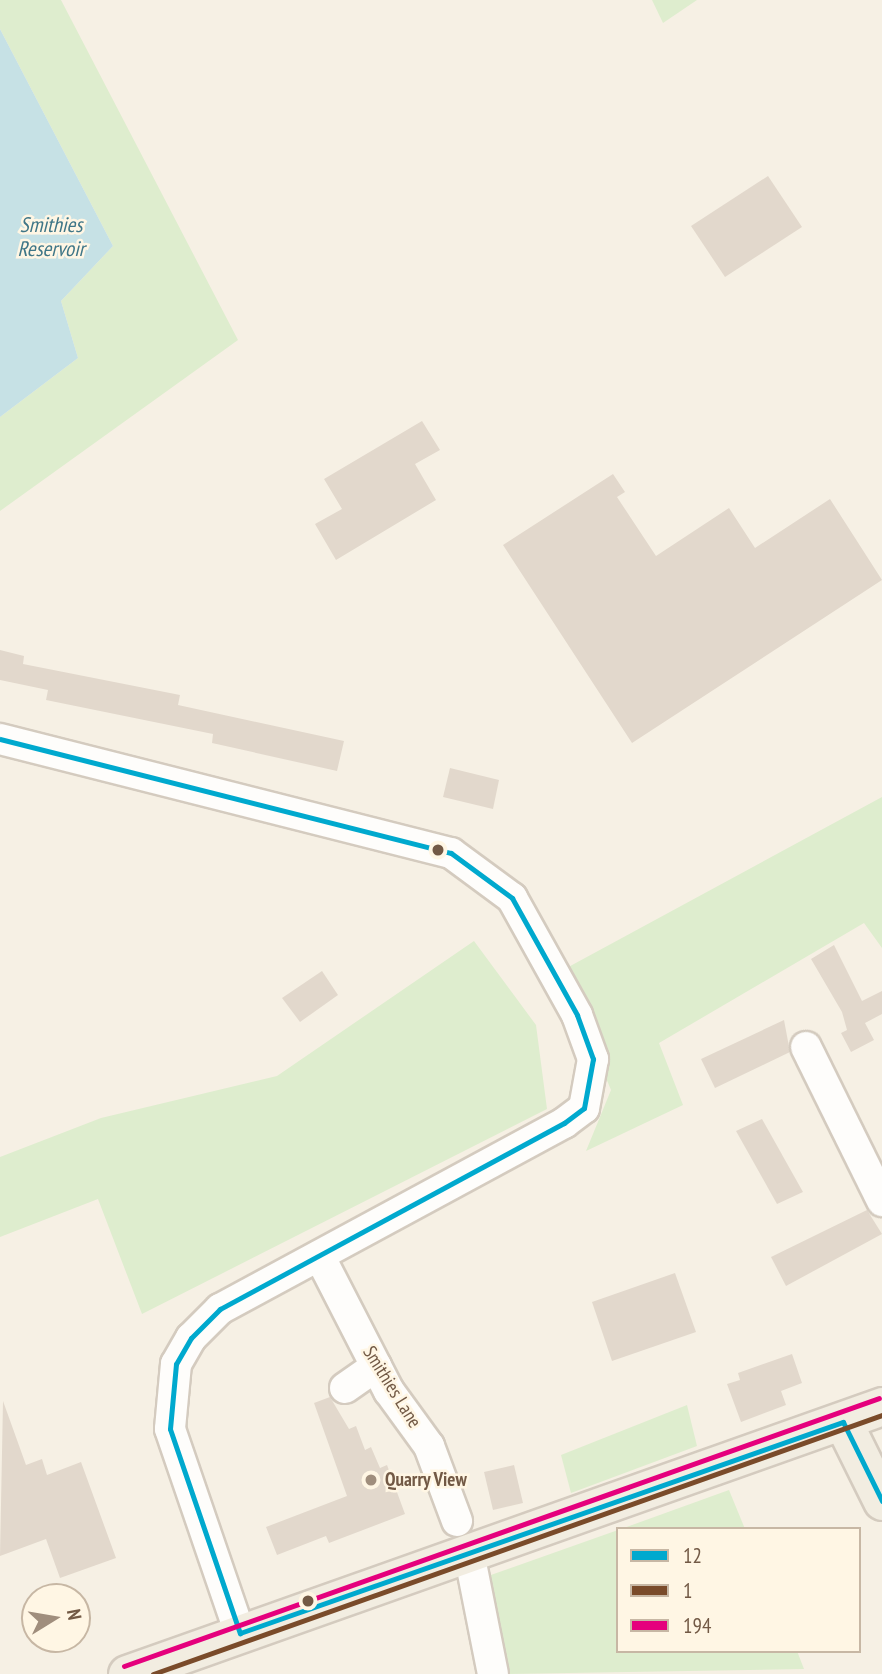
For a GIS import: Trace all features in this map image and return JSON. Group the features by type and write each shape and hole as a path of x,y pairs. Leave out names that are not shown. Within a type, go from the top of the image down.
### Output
{"main road":[{"path":"127,1674 240,1633 463,1537 842,1422 882,1406"},
{"path":"842,1422 882,1501"}],"street":[{"path":"0,739 410,839 451,853 512,898 577,1015 593,1059 584,1108 320,1257 220,1309 191,1338 169,1396 178,1463 240,1633"},
{"path":"806,1047 882,1201"},
{"name":"Smithies Lane","path":"320,1257 376,1366 429,1446 463,1537 493,1674"},
{"path":"345,1388 376,1366"}],"green space":[{"path":"0,0 61,0 238,340 0,511 0,417 78,358 61,301 113,246 0,29"},
{"path":"652,0 697,0 663,23"},
{"path":"882,797 882,948 864,923 659,1043 683,1105 586,1151 611,1090 561,971"},
{"path":"474,941 536,1025 547,1109 142,1314 98,1199 0,1237 0,1157 101,1118 277,1076"},
{"path":"687,1405 697,1446 571,1493 561,1455"},
{"path":"729,1490 744,1527 627,1527"},
{"path":"616,1531 616,1653 798,1653 804,1669 505,1674 488,1576"}],"water":[{"name":"Smithies Reservoir","path":"0,29 113,246 61,301 78,358 0,417"}],"building":[{"path":"768,176 802,227 725,277 691,226"},
{"path":"422,421 440,450 415,464 436,500 336,560 315,524 342,509 324,479"},
{"path":"613,474 625,492 617,497 656,556 729,508 755,548 830,499 882,580 632,743 503,545"},
{"path":"0,650 24,656 23,664 180,695 178,705 344,741 337,771 212,743 213,734 46,700 48,690 0,680"},
{"path":"450,768 499,780 493,809 443,797"},
{"path":"834,945 862,1001 882,991 882,1014 865,1023 874,1040 851,1052 841,1033 847,1030 842,1012 811,959"},
{"path":"322,971 338,995 300,1022 282,998"},
{"path":"784,1020 790,1052 715,1088 701,1059"},
{"path":"762,1119 803,1192 777,1204 736,1131"},
{"path":"867,1210 882,1234 786,1286 771,1257"},
{"path":"675,1273 696,1332 612,1361 592,1302"},
{"path":"792,1354 802,1383 781,1391 786,1405 741,1422 727,1384 740,1380 738,1373"},
{"name":"Quarry View","path":"330,1397 349,1429 356,1426 365,1450 371,1447 380,1468 387,1465 405,1514 329,1543 326,1536 277,1555 266,1527 347,1496 314,1403"},
{"path":"3,1401 26,1465 42,1459 47,1475 81,1462 116,1558 60,1578 46,1539 0,1556"},
{"path":"514,1465 523,1503 493,1510 484,1472"}],"transit line":[{"name":"12","path":"0,739 451,853 512,898 577,1015 593,1059 584,1108 564,1123 220,1309 191,1338 176,1364 170,1429 240,1633 843,1422 882,1501"},
{"name":"194","path":"124,1666 879,1398"},
{"name":"1","path":"153,1674 882,1415"}],"place":[{"name":"Quarry View","path":"371,1480"}]}
